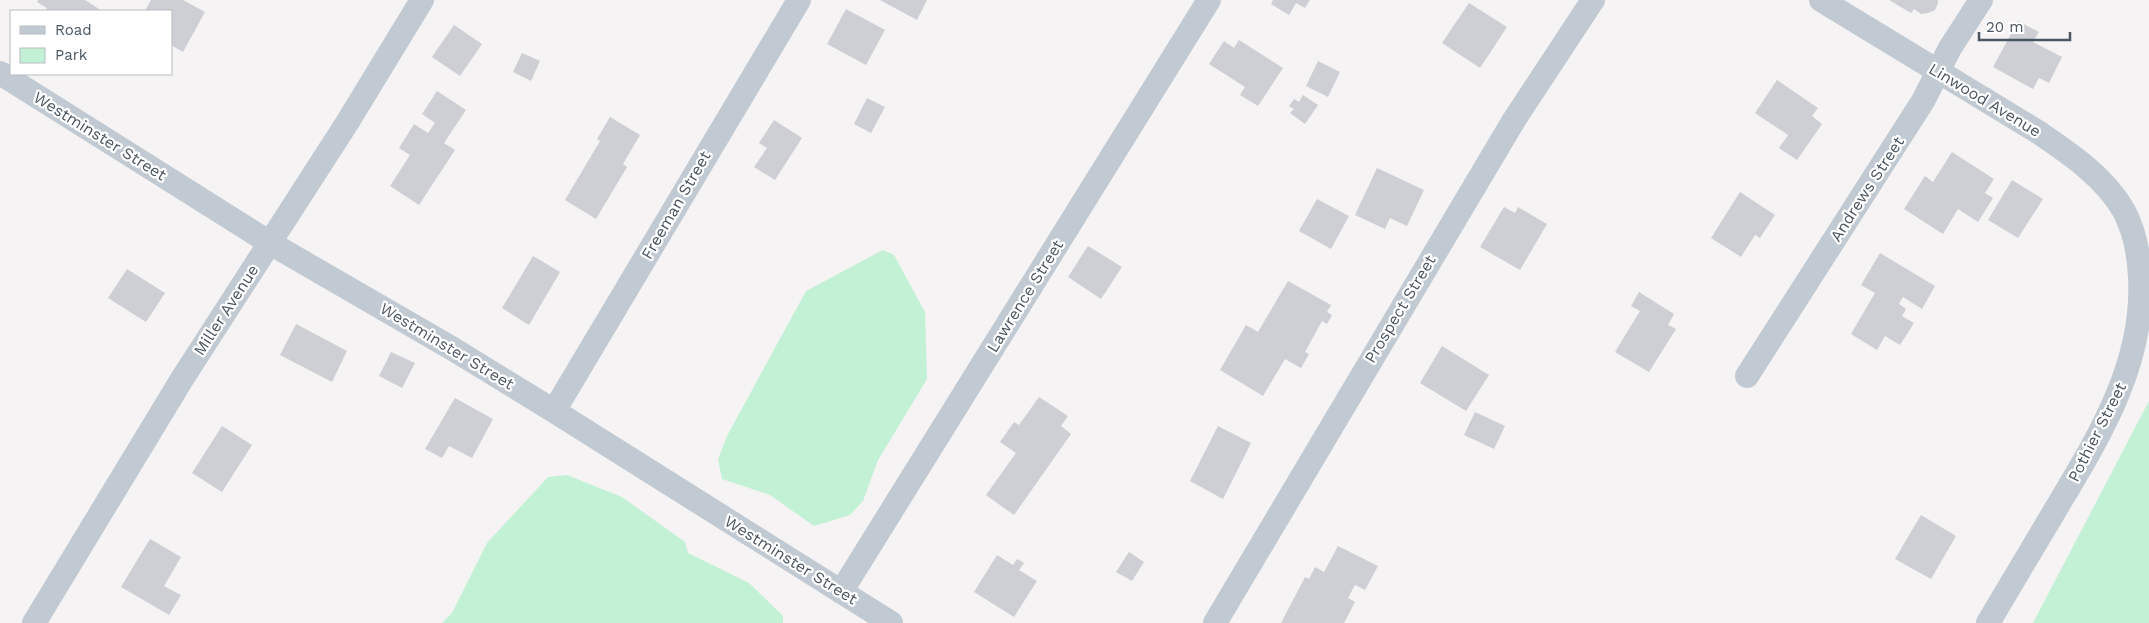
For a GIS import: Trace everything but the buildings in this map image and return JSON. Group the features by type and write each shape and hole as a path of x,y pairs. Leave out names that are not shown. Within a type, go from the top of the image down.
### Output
{"street":[{"name":"Miller Avenue","path":"34,623 182,379 270,243 422,0"},
{"name":"Freeman Street","path":"554,411 799,0"},
{"name":"Lawrence Street","path":"841,592 1209,0"},
{"name":"Prospect Street","path":"1215,623 1514,120 1593,0"},
{"name":"Linwood Avenue","path":"1822,0 1938,73 2038,132 2069,153 2103,184 2123,209 2129,222"},
{"name":"Andrews Street","path":"1747,376 1923,101 1950,48 1981,0"},
{"name":"Westminster Street","path":"0,73 270,243 453,349 554,411 891,623"},
{"name":"Pothier Street","path":"1988,623 2084,462 2120,392 2129,364 2140,309 2139,266 2136,244 2129,222"}],"green space":[{"path":"883,250 894,255 925,312 927,379 878,460 863,501 850,515 814,526 770,495 722,479 718,459 727,436 806,291"},
{"path":"2149,401 2149,623 2033,623"},
{"path":"567,475 622,497 685,542 688,553 749,583 783,616 783,623 442,623 452,613 487,543 548,477"}]}
